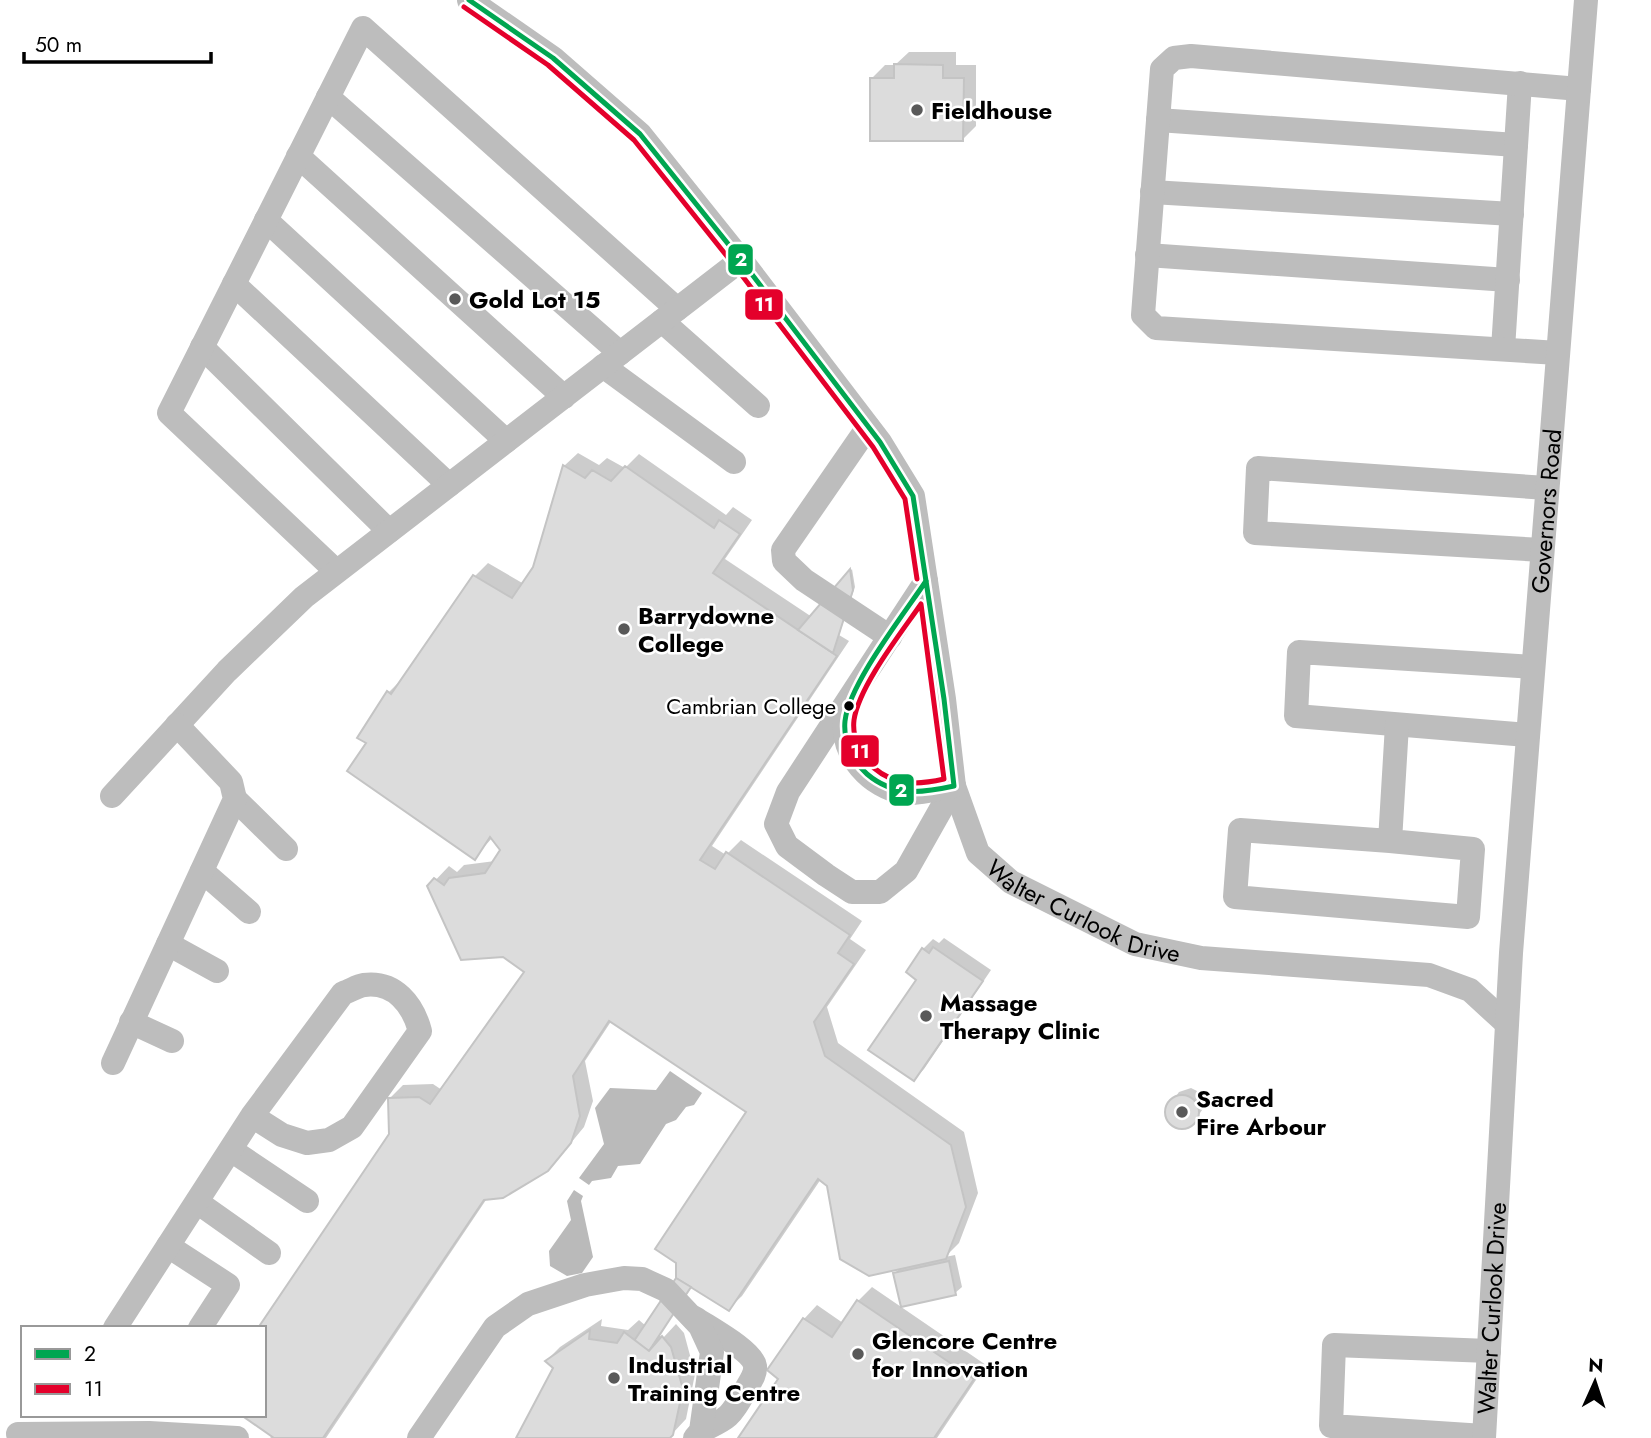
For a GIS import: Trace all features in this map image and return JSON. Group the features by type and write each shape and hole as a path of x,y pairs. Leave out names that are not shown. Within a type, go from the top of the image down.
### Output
{"street":[{"name":"Walter Curlook Drive","path":"469,0 553,58 640,134 741,260 868,427 913,496 944,699 954,786 978,852 1011,882 1135,944 1201,958 1429,975 1470,990 1506,1023 1484,1437"},
{"name":"Governors Road","path":"1506,1023 1586,0"},
{"path":"336,571 169,413 363,28 670,315 758,406"},
{"path":"1558,353 1156,328 1143,315 1147,255 1162,69 1174,58 1191,56 1579,89"},
{"path":"1503,349 1520,83"},
{"path":"328,97 612,360 734,462"},
{"path":"1158,120 1516,145"},
{"path":"298,156 564,397"},
{"path":"1153,191 1512,214"},
{"path":"266,220 506,441"},
{"path":"1147,255 1508,280"},
{"path":"112,796 177,725 304,597 741,260"},
{"path":"234,284 449,485"},
{"path":"202,347 388,531"},
{"path":"868,427 783,550 784,561 804,580 890,637"},
{"path":"1542,550 1255,533 1258,468 1547,488"},
{"path":"926,581 788,792 776,824 787,846 852,892 880,892 906,871 954,786"},
{"path":"1528,735 1296,716 1299,652 1533,667"},
{"path":"855,690 845,720 849,748 858,766 882,787 906,793 928,792 954,786"},
{"path":"1390,841 1396,724"},
{"path":"177,725 231,782 235,799 285,849"},
{"path":"113,1063 235,799"},
{"path":"1240,830 1390,841 1473,849 1468,917 1235,897 1240,830"},
{"path":"202,871 249,912"},
{"path":"168,944 217,971"},
{"path":"116,1326 252,1116 343,993 364,985 382,986 404,997 415,1014 420,1031 352,1127 329,1140 307,1143 282,1135 252,1116"},
{"path":"131,1022 172,1041"},
{"path":"230,1150 307,1201"},
{"path":"197,1202 269,1253"},
{"path":"168,1245 228,1286 201,1326"},
{"path":"419,1438 495,1327 528,1304 584,1285 624,1278 642,1279 666,1290 700,1326 712,1352 698,1434"},
{"path":"688,1314 736,1345 750,1356 755,1364 754,1376 729,1418 698,1434"},
{"path":"1484,1437 1331,1426 1334,1345 1489,1351"},
{"path":"10,1436 34,1417"},
{"path":"10,1436 136,1424 237,1438"}],"shaded area":[{"path":"670,1071 702,1093 694,1105 686,1107 676,1120 666,1124 640,1164 618,1166 611,1178 592,1181 589,1185 579,1178 604,1144 595,1108 610,1088 656,1090"},
{"path":"574,1190 583,1196 581,1201 593,1257 582,1273 567,1276 550,1266 549,1251 571,1220 567,1201"}],"building":[{"name":"Fieldhouse","path":"894,64 943,65 943,78 964,78 963,141 870,141 870,78 894,78"},
{"path":"563,465 585,478 592,470 611,481 625,466 714,528 719,520 740,534 713,573 837,656 700,860 715,869 726,852 850,935 838,953 854,964 814,1022 825,1056 951,1145 966,1207 946,1259 869,1276 840,1259 827,1186 818,1179 729,1311 676,1278 676,1263 655,1249 746,1112 609,1021 573,1076 580,1116 571,1143 548,1171 503,1198 484,1200 323,1438 274,1438 244,1417 266,1417 266,1326 259,1326 389,1134 388,1098 419,1097 430,1104 524,972 503,957 461,960 427,886 434,878 444,885 449,878 485,873 500,850 490,837 475,860 347,771 366,743 357,738 387,691 391,694 473,575 512,598 533,567"},
{"path":"850,569 853,590 833,653 798,630"},
{"name":"Massage Therapy Clinic","path":"933,947 983,981 914,1081 868,1050 916,980 906,972 922,948 929,953"},
{"name":"Sacred Fire Arbour","path":"1182,1095 1194,1100 1199,1112 1194,1124 1182,1129 1170,1124 1165,1112 1170,1100"},
{"path":"949,1261 956,1295 901,1307 893,1273"},
{"path":"676,1278 691,1287 649,1351 634,1341"},
{"name":"Glencore Centre for Innovation","path":"857,1300 974,1379 934,1438 738,1438 778,1379 767,1370 803,1318 832,1337"},
{"name":"Industrial Training Centre","path":"590,1330 589,1339 617,1343 624,1332 649,1351 662,1336 671,1347 683,1389 673,1435 670,1438 516,1438 553,1368 545,1361"}],"transit line":[{"name":"2","path":"469,0 553,58 640,134 741,260 880,442 913,496 926,581"},
{"name":"11","path":"464,7 548,65 634,140 734,265 873,447 905,499 917,579"},
{"name":"2","path":"926,581 954,786 920,791 898,790 887,787 862,769 847,743 845,721 856,688 926,581"},
{"name":"11","path":"921,604 944,779 907,782 890,778 869,763 858,746 854,720 857,706 872,676 921,604"}],"place":[{"name":"Fieldhouse","path":"917,110"},
{"name":"Gold Lot 15","path":"455,299"},
{"name":"Barrydowne College","path":"624,629"},
{"name":"Cambrian College","path":"849,706"},
{"name":"Massage Therapy Clinic","path":"926,1016"},
{"name":"Sacred Fire Arbour","path":"1182,1112"},
{"name":"Glencore Centre for Innovation","path":"858,1354"},
{"name":"Industrial Training Centre","path":"614,1378"}]}
